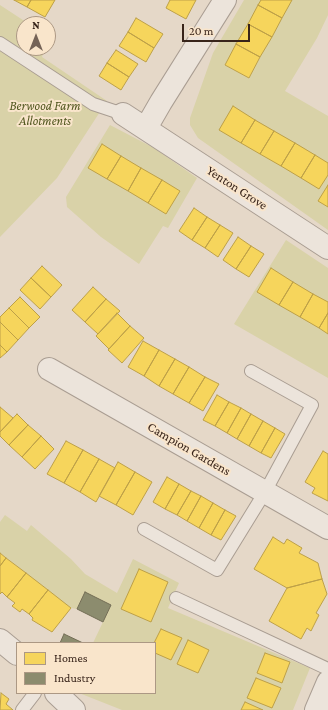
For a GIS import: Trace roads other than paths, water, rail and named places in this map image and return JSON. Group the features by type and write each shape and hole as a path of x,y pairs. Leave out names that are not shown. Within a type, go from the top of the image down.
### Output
{"street":[{"path":"146,128 225,0"},
{"name":"Yenton Grove","path":"123,114 328,248"},
{"name":"Campion Gardens","path":"49,369 328,528"},
{"path":"0,640 16,653"},
{"path":"316,710 328,682"},
{"path":"57,694 74,710"}],"lane":[{"path":"0,43 94,104 123,114"},
{"path":"144,529 217,570 265,492 312,405 251,371"},
{"path":"176,598 328,669"},
{"path":"22,710 34,694"}],"park label":[{"name":"Berwood Farm Allotments","path":"45,114"}]}
